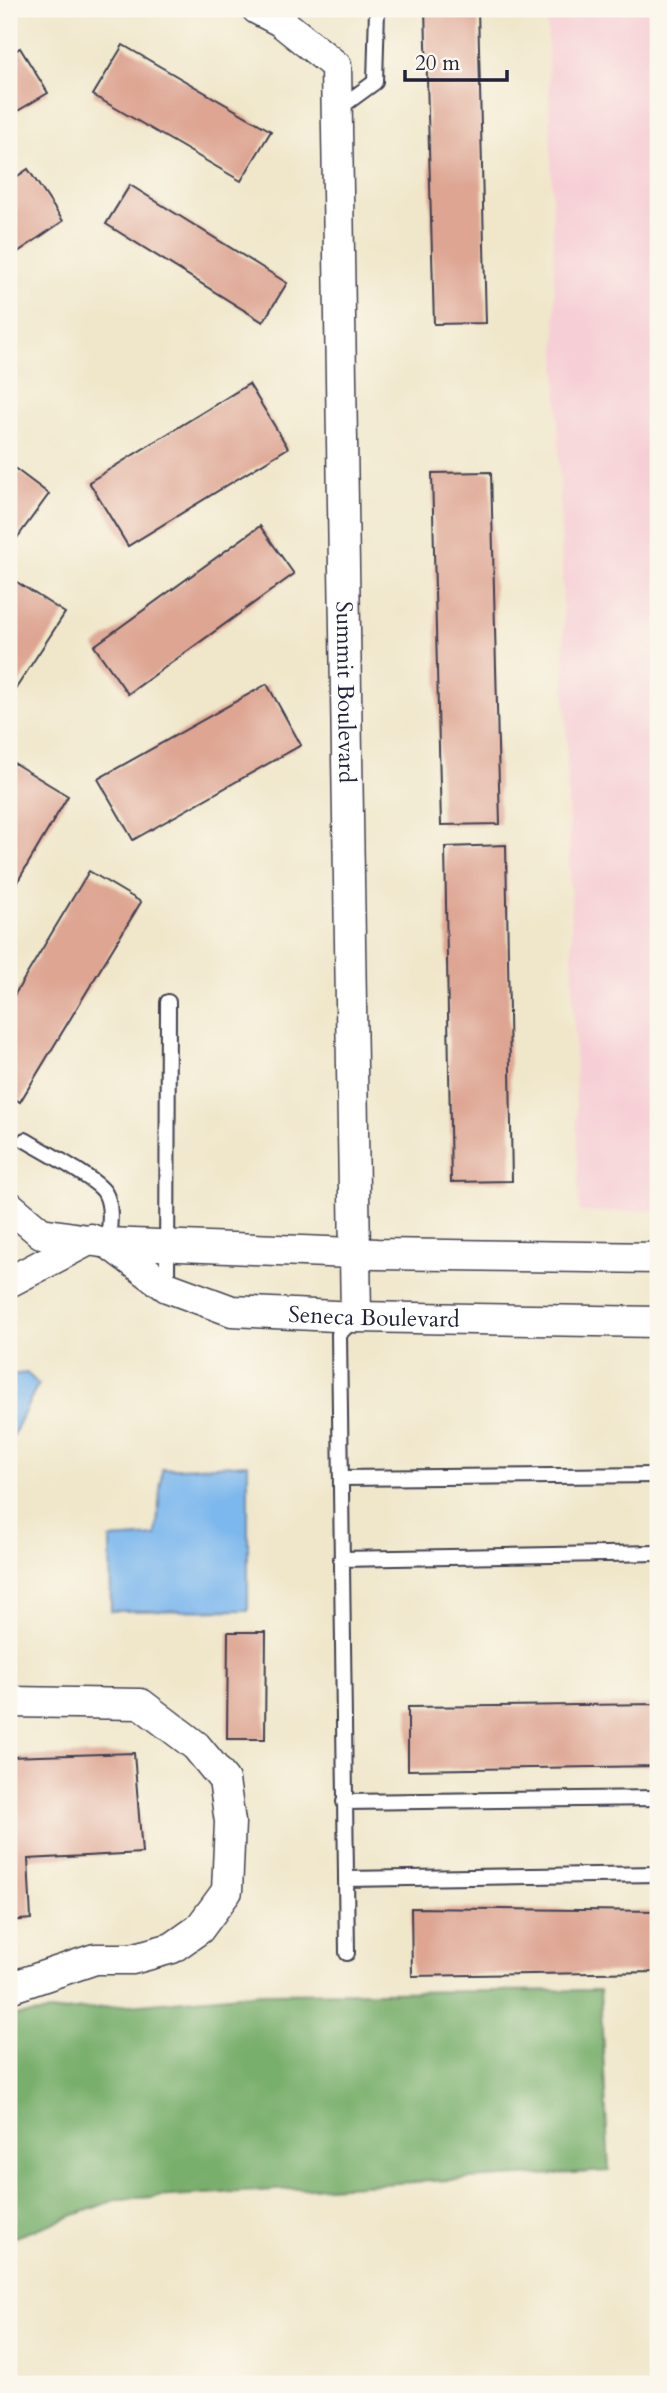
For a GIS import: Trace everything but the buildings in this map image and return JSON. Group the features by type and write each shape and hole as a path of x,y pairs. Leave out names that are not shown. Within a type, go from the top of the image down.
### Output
{"street":[{"name":"Summit Boulevard","path":"257,9 280,21 336,66 356,1317"},
{"name":"Seneca Boulevard","path":"9,1206 41,1233 100,1241 355,1253 658,1258"},
{"name":"Seneca Boulevard","path":"100,1241 167,1287 232,1311 356,1317 658,1322"},
{"path":"9,1282 100,1241"},
{"path":"9,1702 141,1704 196,1746 224,1780 230,1822 227,1891 199,1929 172,1948 132,1959 95,1959 9,1988"}],"lane":[{"path":"337,110 375,82 377,9"},
{"path":"167,1287 168,1002"},
{"path":"25,1140 95,1183 105,1193 110,1211 100,1241"},
{"path":"346,1952 339,1334 356,1317"},
{"path":"341,1478 658,1475"},
{"path":"341,1559 658,1553"},
{"path":"344,1802 658,1798"},
{"path":"346,1879 658,1874"}],"shaded area":[{"path":"547,9 658,9 658,1211 579,1212"}],"green space":[{"path":"600,1990 609,2171 118,2199 9,2239 9,2016 262,1993"}],"water":[{"path":"27,1373 38,1384 9,1444 9,1375"},
{"path":"248,1464 248,1610 111,1611 110,1539 156,1536 162,1469"}]}
